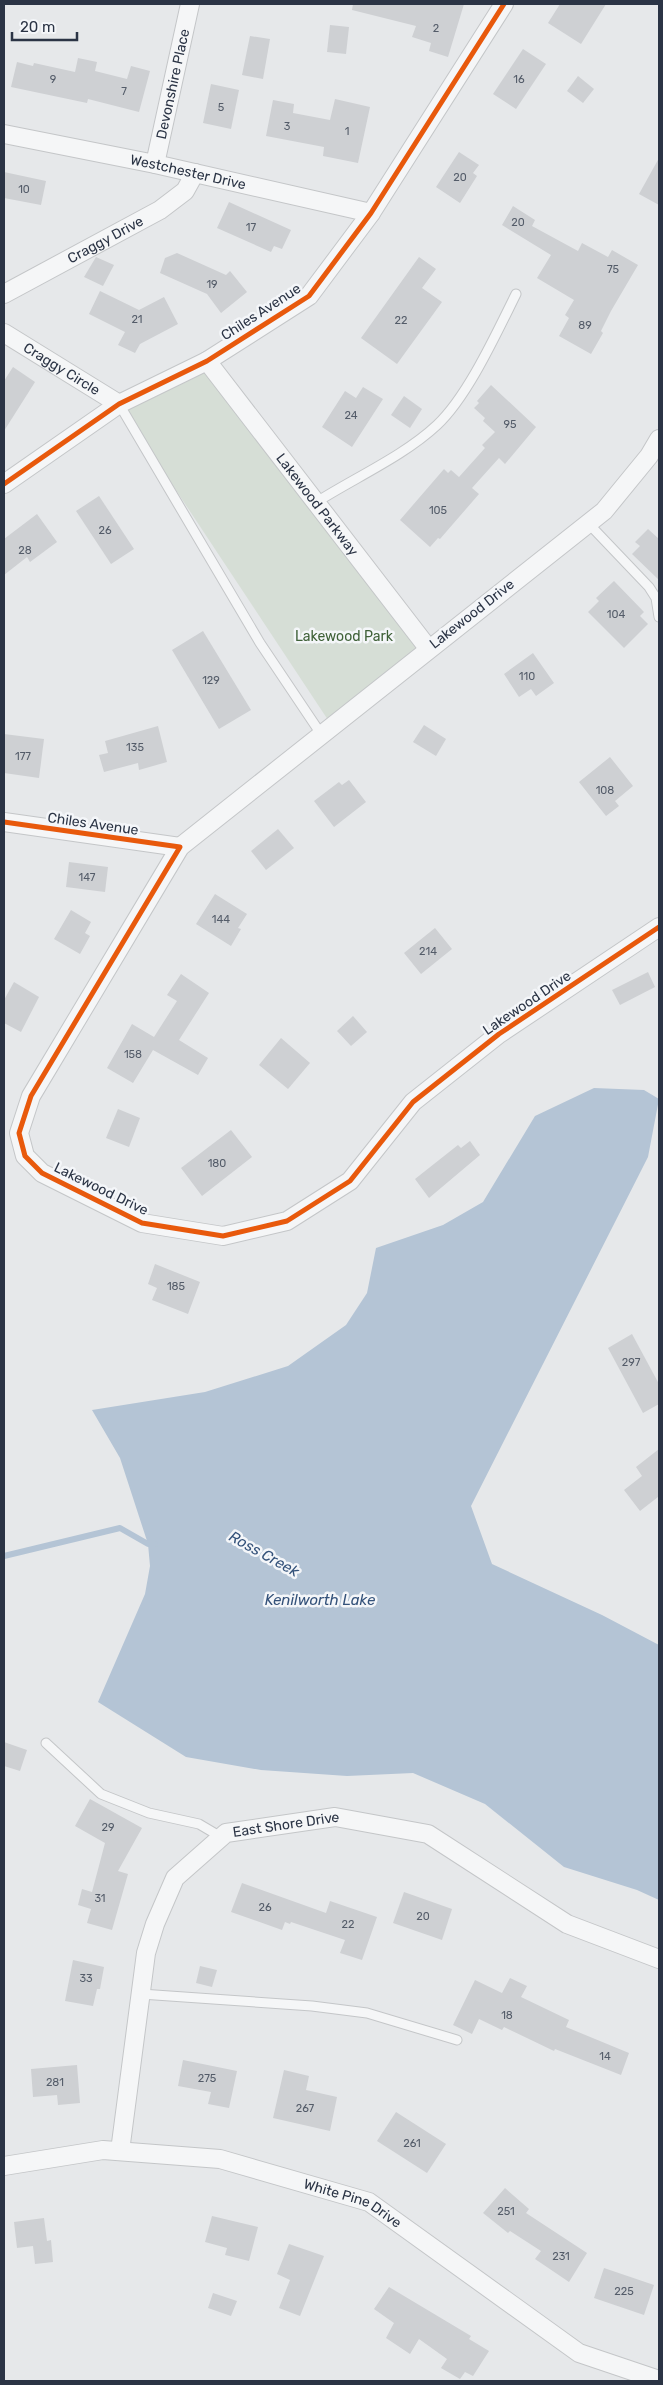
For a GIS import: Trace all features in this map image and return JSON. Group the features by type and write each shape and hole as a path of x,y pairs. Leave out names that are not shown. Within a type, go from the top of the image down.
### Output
{"street":[{"name":"Devonshire Place","path":"155,164 190,4"},
{"name":"Chiles Avenue","path":"4,484 119,404 207,361 309,296 371,213 504,4"},
{"name":"Westchester Drive","path":"4,134 155,164 371,213"},
{"name":"Craggy Drive","path":"4,294 160,210 184,191 195,173"},
{"name":"Craggy Circle","path":"4,333 119,404"},
{"name":"Lakewood Parkway","path":"207,361 428,648"},
{"name":"Lakewood Drive","path":"659,439 649,456 604,511 428,648 180,848 31,1096 19,1132 25,1156 42,1173 142,1223 223,1236 287,1221 350,1181 413,1102 499,1034 659,927"},
{"name":"Chiles Avenue","path":"4,822 180,848"},
{"name":"East Shore Drive","path":"120,2150 146,1953 155,1924 175,1878 226,1833 335,1817 428,1834 567,1924 659,1959"},
{"name":"White Pine Drive","path":"4,2166 103,2150 120,2150 220,2160 369,2202 579,2353 659,2380"}],"lane":[{"path":"315,503 411,446 437,425 452,408 471,378 495,338 516,294"},
{"path":"119,404 260,643 321,734"},
{"path":"588,523 649,586 656,598 659,617"},
{"path":"46,1743 102,1794 149,1813 199,1824 221,1837"},
{"path":"140,1994 312,2006 367,2013 457,2040"}],"green space":[{"name":"Lakewood Park","path":"207,361 428,648 332,726 119,404"}],"water":[{"name":"Kenilworth Lake","path":"594,1088 644,1090 659,1099 648,1157 471,1506 492,1564 602,1615 659,1645 659,1900 637,1890 564,1867 485,1804 413,1773 347,1776 261,1770 186,1757 98,1702 145,1594 150,1566 148,1544 120,1458 92,1410 205,1392 288,1366 346,1325 367,1293 376,1248 443,1225 483,1202 535,1116"}],"building":[{"path":"353,4 464,4 448,57 429,51 431,43 412,37 416,26 352,10"},
{"path":"560,4 606,4 581,44 548,23"},
{"path":"330,25 349,27 346,54 327,52"},
{"path":"250,36 270,39 263,79 242,75"},
{"path":"523,49 546,64 516,109 493,94"},
{"path":"78,58 97,62 95,71 127,79 131,66 150,71 139,112 88,99 87,103 11,87 17,62 33,66 34,63 75,72"},
{"path":"578,76 594,89 583,103 567,91"},
{"path":"211,84 239,90 231,129 203,123"},
{"path":"335,99 370,107 358,163 323,156 324,147 266,136 273,100 294,104 293,113 330,120"},
{"path":"459,152 479,165 473,173 477,176 460,203 436,187"},
{"path":"659,158 659,205 639,194"},
{"path":"4,172 46,181 41,205 4,198"},
{"path":"229,202 291,230 282,249 274,246 271,252 217,228"},
{"path":"513,206 535,220 532,226 578,251 582,243 608,257 612,250 638,265 611,311 601,331 603,333 591,354 559,336 569,318 565,315 574,300 537,278 551,255 502,225"},
{"path":"177,253 226,275 230,271 247,292 221,313 207,294 160,273 165,258"},
{"path":"96,257 114,265 103,286 84,277"},
{"path":"419,257 436,269 422,288 442,302 397,364 361,338"},
{"path":"100,291 139,310 164,297 178,324 140,344 135,353 118,345 125,332 89,314"},
{"path":"13,367 35,382 4,431 4,381"},
{"path":"491,385 536,427 505,464 499,458 472,488 479,494 440,539 438,538 430,547 400,520 444,469 448,473 451,470 459,477 485,448 482,445 495,432 483,421 485,418 474,408 479,403 477,401"},
{"path":"363,387 383,399 352,447 322,427 345,391 356,398"},
{"path":"404,396 422,409 410,428 391,415"},
{"path":"99,496 134,549 111,564 76,511"},
{"path":"37,514 57,542 30,562 27,557 4,575 4,539"},
{"path":"648,529 659,539 659,580 632,554 640,546 635,542"},
{"path":"614,581 644,612 640,616 648,624 624,648 588,612 599,601 596,598"},
{"path":"203,631 251,710 219,729 172,650"},
{"path":"533,653 554,683 536,696 531,689 519,697 504,674"},
{"path":"424,725 446,739 436,756 413,742"},
{"path":"158,726 167,762 139,770 138,763 104,772 99,755 108,753 105,741"},
{"path":"4,734 44,739 39,778 4,773"},
{"path":"610,757 633,786 615,801 619,806 606,816 579,782"},
{"path":"349,780 366,802 334,827 314,801 339,782 342,785"},
{"path":"278,829 294,848 266,870 251,851"},
{"path":"69,862 108,867 105,892 66,887"},
{"path":"215,894 247,914 238,928 241,929 231,946 196,924"},
{"path":"71,910 91,922 85,933 90,936 80,954 54,939"},
{"path":"435,928 452,949 421,974 404,953"},
{"path":"648,972 655,987 620,1005 612,990"},
{"path":"181,974 209,993 179,1040 208,1058 198,1075 153,1050 133,1083 107,1068 132,1024 154,1037 177,1001 167,995"},
{"path":"14,982 39,997 21,1032 4,1023 4,1000"},
{"path":"353,1016 367,1032 351,1046 337,1031"},
{"path":"281,1038 310,1063 288,1089 259,1065"},
{"path":"118,1109 140,1118 129,1147 106,1138"},
{"path":"231,1130 252,1157 202,1196 181,1168"},
{"path":"470,1141 480,1155 429,1198 415,1179 458,1145 461,1148"},
{"path":"155,1264 200,1282 188,1314 152,1300 157,1288 148,1284"},
{"path":"632,1334 659,1384 659,1404 643,1413 608,1348"},
{"path":"659,1449 659,1499 658,1497 640,1511 624,1490 642,1476 636,1467"},
{"path":"4,1742 27,1750 20,1771 4,1766"},
{"path":"90,1799 142,1828 118,1871 128,1874 112,1930 87,1923 91,1909 78,1905 82,1889 92,1892 105,1843 75,1826"},
{"path":"242,1883 326,1913 330,1901 377,1917 362,1960 340,1953 345,1940 291,1922 290,1924 285,1922 282,1930 231,1912"},
{"path":"404,1892 452,1909 442,1940 393,1923"},
{"path":"73,1960 104,1967 100,1989 97,1989 93,2006 65,2001"},
{"path":"200,1966 217,1970 212,1987 196,1983"},
{"path":"510,1978 527,1986 521,1997 569,2020 566,2027 629,2053 621,2075 555,2049 554,2051 504,2027 502,2030 479,2019 472,2034 453,2025 475,1980 502,1993"},
{"path":"183,2060 237,2071 229,2108 208,2104 211,2092 178,2086"},
{"path":"77,2065 80,2103 58,2105 57,2095 33,2097 31,2069"},
{"path":"284,2070 309,2076 306,2090 337,2097 330,2131 273,2118"},
{"path":"396,2112 446,2144 427,2173 377,2141"},
{"path":"505,2188 529,2209 526,2213 587,2253 569,2282 535,2259 541,2251 510,2231 508,2233 483,2213"},
{"path":"212,2216 258,2227 249,2261 225,2255 227,2248 205,2242"},
{"path":"44,2218 47,2241 51,2240 53,2262 35,2264 33,2246 17,2248 14,2222"},
{"path":"289,2244 324,2256 300,2316 279,2308 290,2280 277,2274"},
{"path":"604,2268 654,2285 644,2315 594,2298"},
{"path":"389,2287 471,2336 469,2339 489,2351 473,2376 465,2372 460,2379 441,2368 447,2359 419,2339 410,2354 386,2338 394,2323 374,2309"},
{"path":"213,2293 237,2301 231,2316 208,2308"}],"waterway":[{"name":"Ross Creek","path":"4,1556 120,1528 148,1544 155,1544"}],"cycle path":[{"path":"4,484 119,404 207,361 309,296 371,213 504,4"},
{"path":"4,822 180,847 31,1096 19,1133 25,1156 42,1173 142,1223 223,1236 287,1221 350,1181 413,1102 499,1034 659,927"}]}
